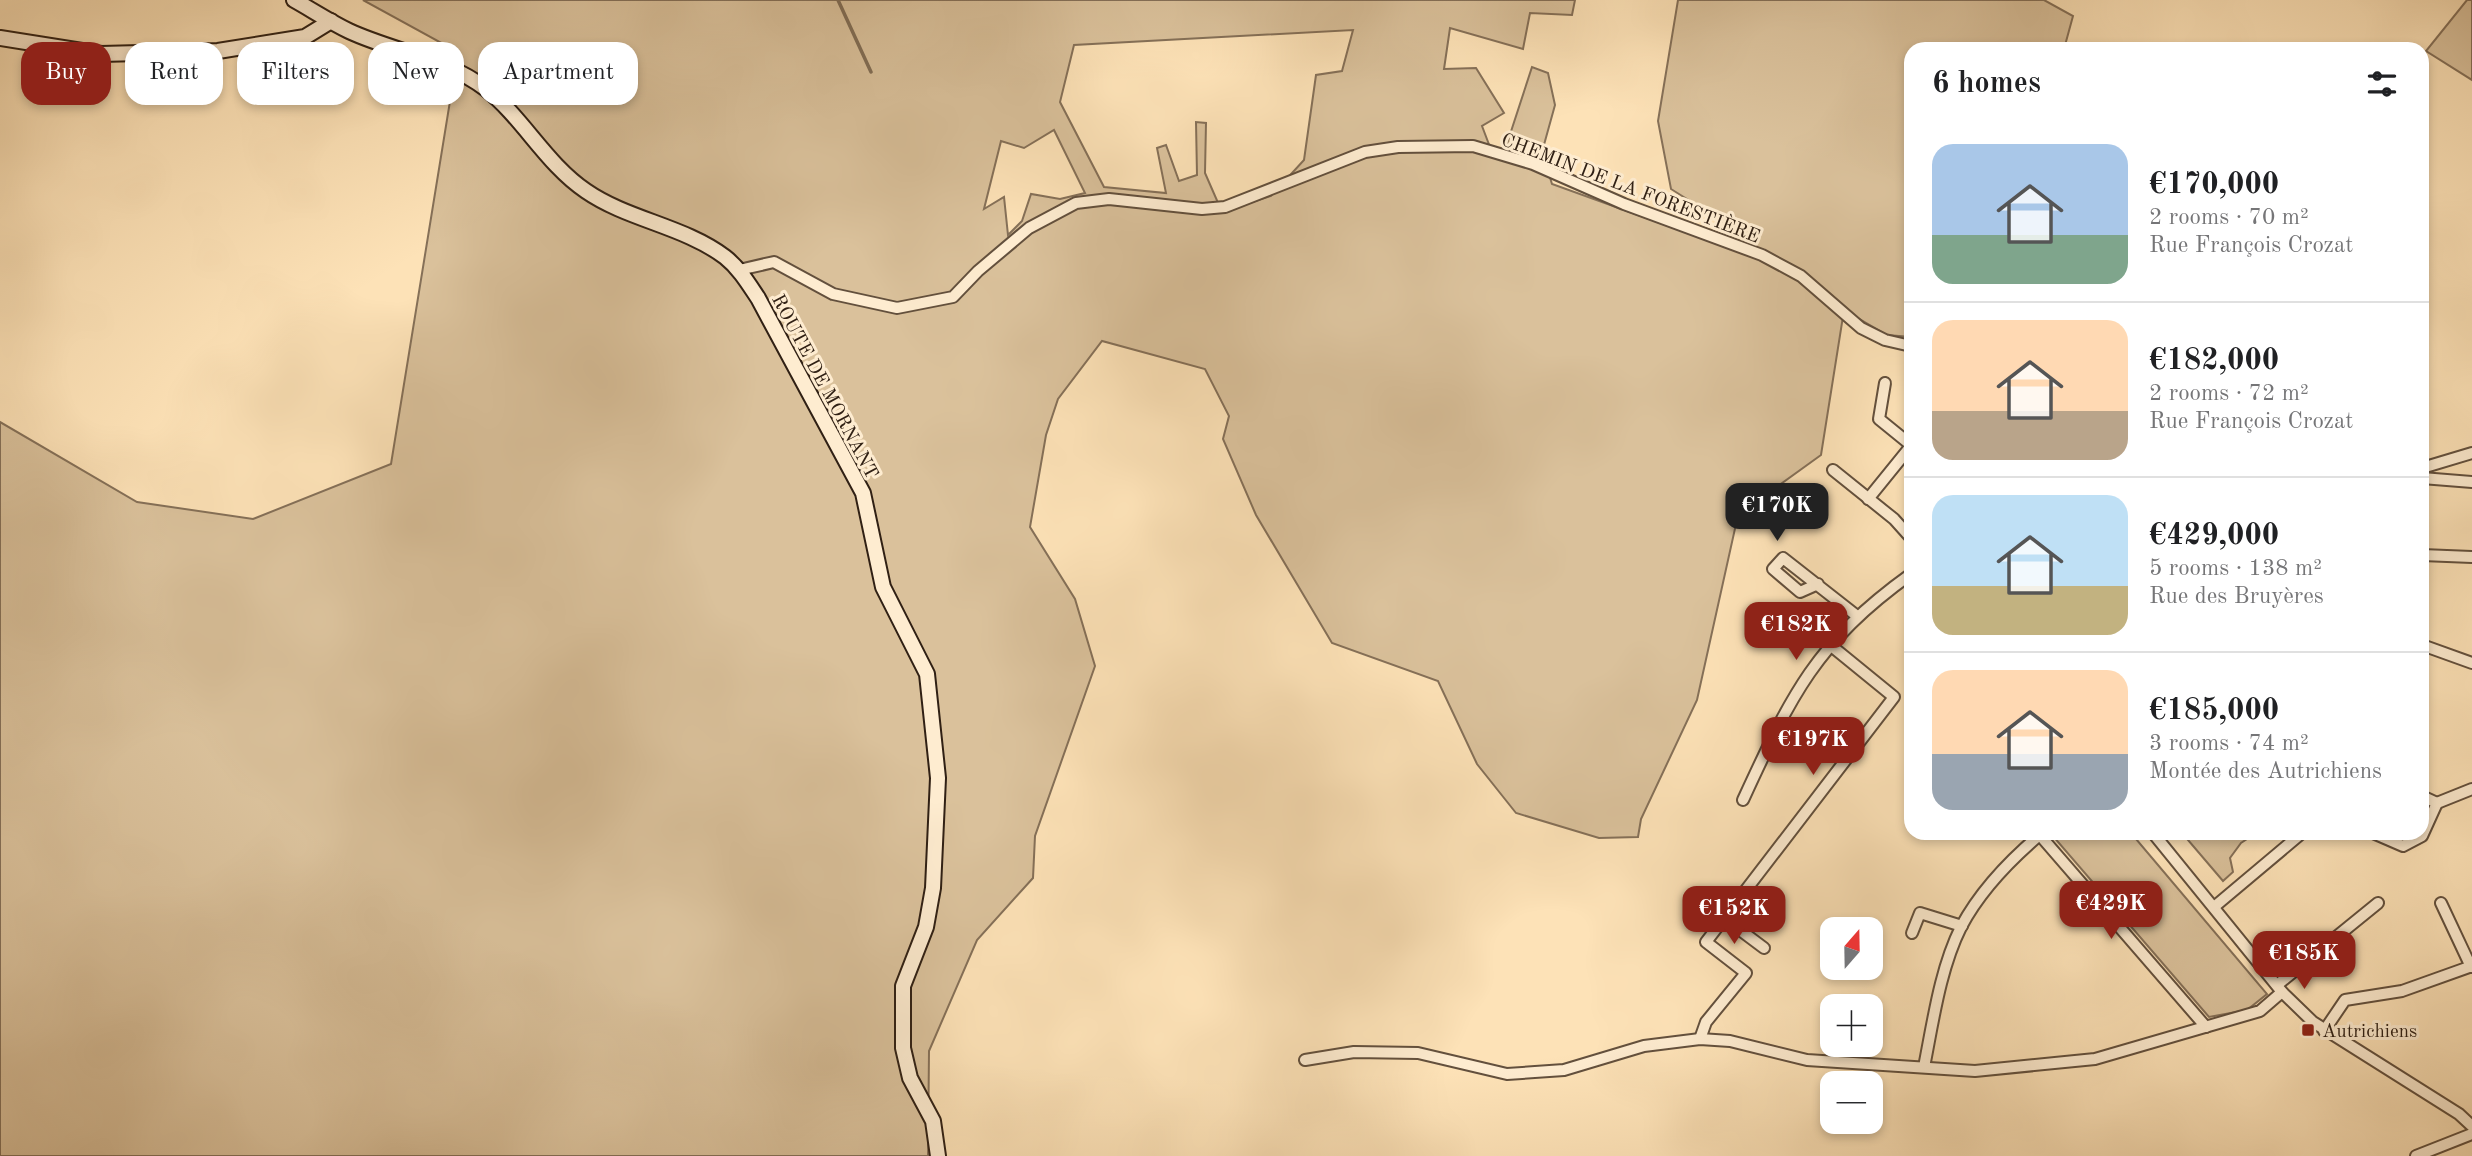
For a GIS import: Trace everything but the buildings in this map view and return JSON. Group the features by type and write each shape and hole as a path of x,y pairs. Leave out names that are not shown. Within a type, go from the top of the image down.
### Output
{"main road":[{"name":"ROUTE DE MORNANT","path":"293,0 349,31 460,73 485,88 512,113 561,169 585,190 619,210 715,250 739,270 763,308 863,494 883,587 927,674 938,778 933,888 926,926 903,986 903,1048 910,1078 933,1121 938,1156"},
{"path":"0,38 102,54 218,51 305,37 331,21"}],"street":[{"name":"CHEMIN DE LA FORESTIÈRE","path":"739,270 774,262 833,294 897,308 953,297 1029,228 1076,203 1109,199 1202,209 1225,207 1365,152 1398,147 1473,146 1533,164 1624,204 1762,255 1801,276 1861,328 1885,340 1904,344"},
{"path":"1885,383 1879,419 1904,440"},
{"path":"2429,466 2472,453"},
{"path":"1868,499 1904,455"},
{"path":"1833,470 1904,532"},
{"path":"2429,479 2472,482"},
{"path":"2429,555 2472,557"},
{"path":"1743,800 1800,682 1829,644 1857,615 1904,579"},
{"path":"1818,584 1857,615"},
{"path":"1700,1039 1706,1022 1746,973 1706,942 1894,697 1829,644"},
{"path":"2429,648 2472,663"},
{"path":"2429,821 2437,803 2472,789"},
{"path":"2429,799 2437,803"},
{"path":"1924,1067 1950,954 1962,926 2002,870 2034,840"},
{"path":"2045,840 2206,1027"},
{"path":"2159,840 2280,988 2323,1031 2459,1114 2472,1126"},
{"path":"2214,907 2294,840"},
{"path":"2389,840 2403,846 2414,840"},
{"path":"2323,1031 2345,1000 2402,991 2472,966 2441,903"},
{"path":"1305,1060 1354,1052 1418,1053 1507,1074 1564,1070 1644,1046 1700,1039 1730,1041 1807,1060 1975,1071 2095,1059 2260,1011 2280,988 2378,904"},
{"path":"1912,933 1920,913 1962,926"},
{"path":"1724,918 1764,948"},
{"path":"2416,1156 2472,1134"}],"shaded area":[{"path":"363,0 1575,0 1572,15 1530,13 1523,49 1450,28 1444,69 1476,68 1504,113 1482,126 1493,155 1502,159 1532,67 1548,73 1555,105 1542,152 1552,184 1724,246 1725,223 1671,189 1658,121 1678,0 2044,0 2073,16 2066,42 1904,42 1904,336 1887,335 1844,310 1821,455 1738,515 1697,700 1641,819 1638,837 1599,838 1516,813 1477,764 1438,681 1332,643 1256,515 1223,439 1229,416 1205,369 1102,341 1058,399 1046,435 1030,527 1075,599 1095,666 1035,836 1033,878 977,940 929,1051 928,1156 0,1156 0,422 137,502 253,519 391,464 449,105 464,105 464,42 440,42","holes":["1353,30 1342,71 1316,75 1304,160 1271,196 1222,212 1205,173 1206,123 1196,122 1197,175 1179,181 1166,145 1157,148 1166,193 1104,187 1060,102 1074,45","1054,130 1085,193 1060,199 1031,194 1022,221 1008,235 1004,197 984,209 1001,141 1024,148"]},
{"path":"2467,0 2472,0 2472,80 2429,53 2429,47"},
{"path":"2056,840 2137,840 2267,994 2247,1010 2209,1017"},
{"path":"2188,840 2246,840 2230,858 2233,872 2223,881"}],"waterway":[{"path":"838,0 871,72"}],"place":[{"name":"Autrichiens","path":"2308,1030"}]}
